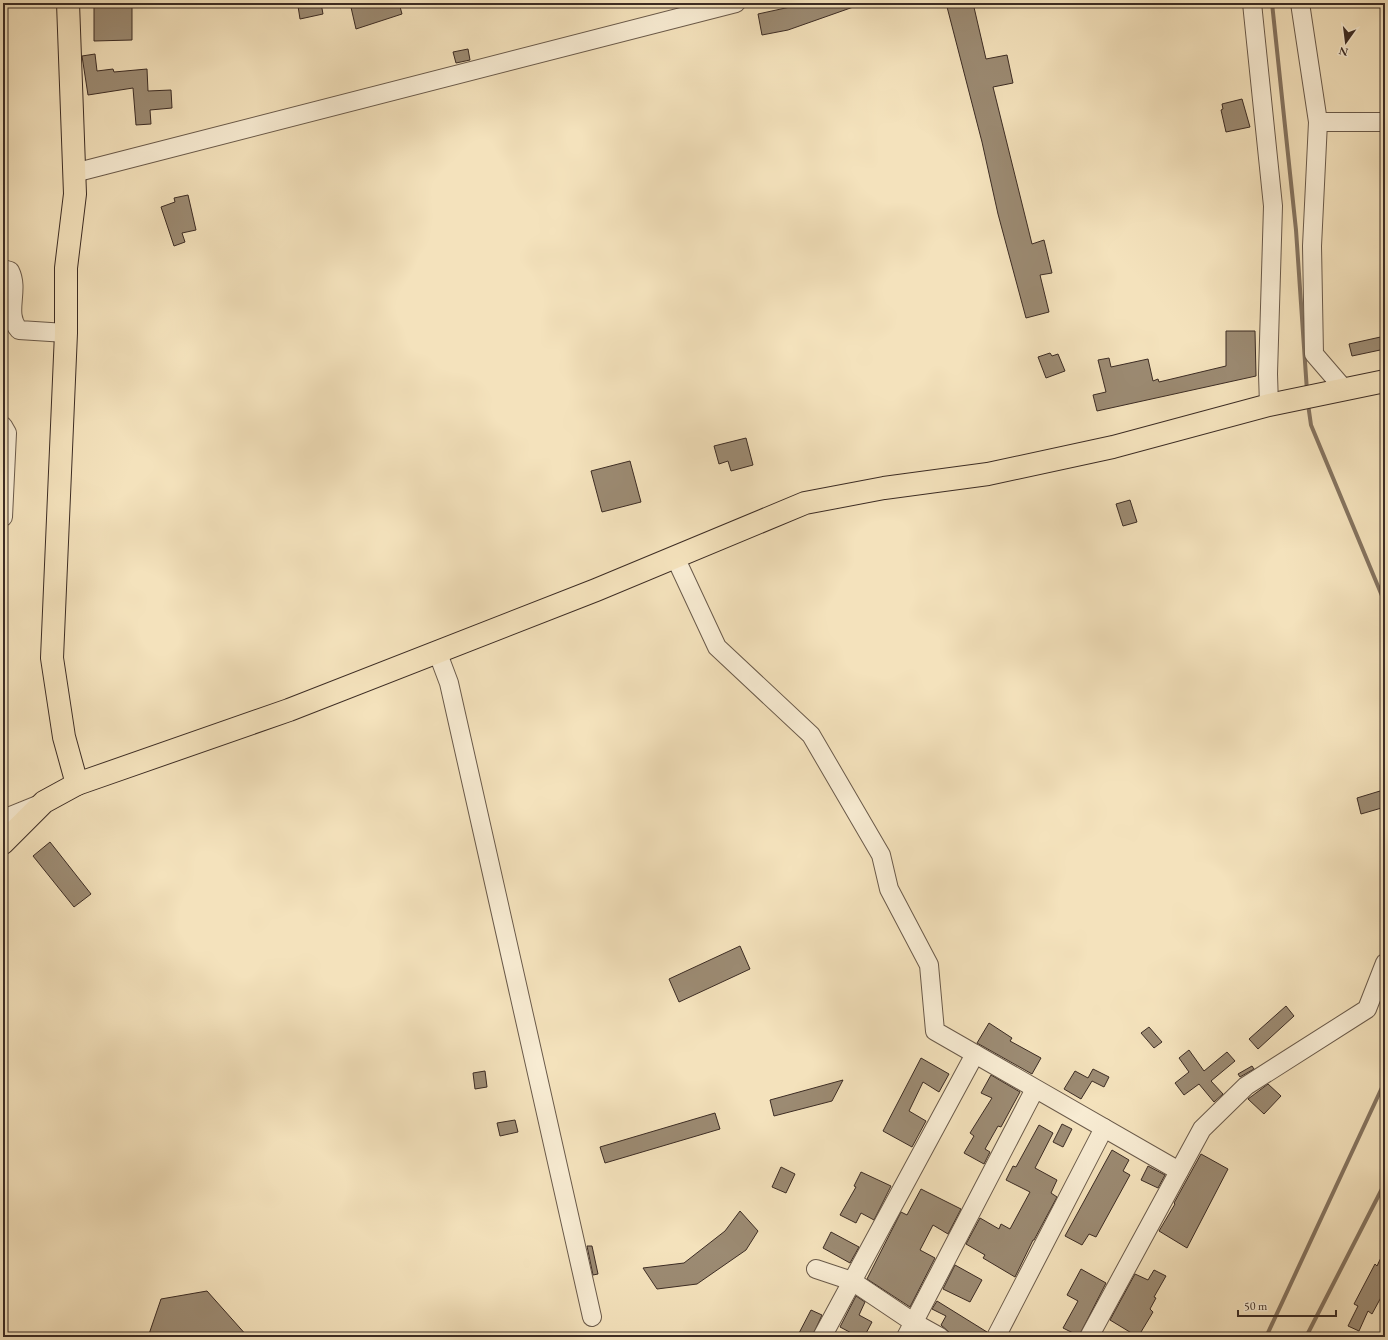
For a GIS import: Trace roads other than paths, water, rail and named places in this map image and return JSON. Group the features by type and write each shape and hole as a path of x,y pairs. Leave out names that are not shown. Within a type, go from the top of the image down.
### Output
{"main road":[{"path":"68,3 75,194 66,268 66,333 52,658 64,737 77,784"},
{"path":"3,843 44,802 77,784 289,710 596,590 805,503 884,488 988,474 1113,447 1273,404 1338,392 1385,381"}],"street":[{"path":"74,172 736,3"},
{"path":"1252,3 1273,206 1268,374 1273,404"},
{"path":"1300,3 1318,122 1312,246 1314,354 1338,392"},
{"path":"1318,122 1385,122"},
{"path":"3,269 10,271 14,278 15,288 12,312 14,325 19,330 66,333"},
{"path":"3,426 7,433 3,517"},
{"path":"675,557 717,647 811,735 881,855 889,889 929,965 935,1031 1179,1171"},
{"path":"437,651 449,683 592,1318"},
{"path":"3,819 44,802"},
{"path":"1089,1337 1202,1129 1246,1086 1367,1008 1385,963"},
{"path":"822,1337 975,1054"},
{"path":"910,1330 1035,1089"},
{"path":"996,1337 1104,1128"},
{"path":"816,1269 852,1281 910,1330 940,1337"}],"waterway":[{"path":"1272,3 1296,230 1307,391"},
{"path":"1308,404 1311,425 1385,603"},
{"path":"1266,1337 1385,1081"},
{"path":"1306,1337 1385,1183"}]}
